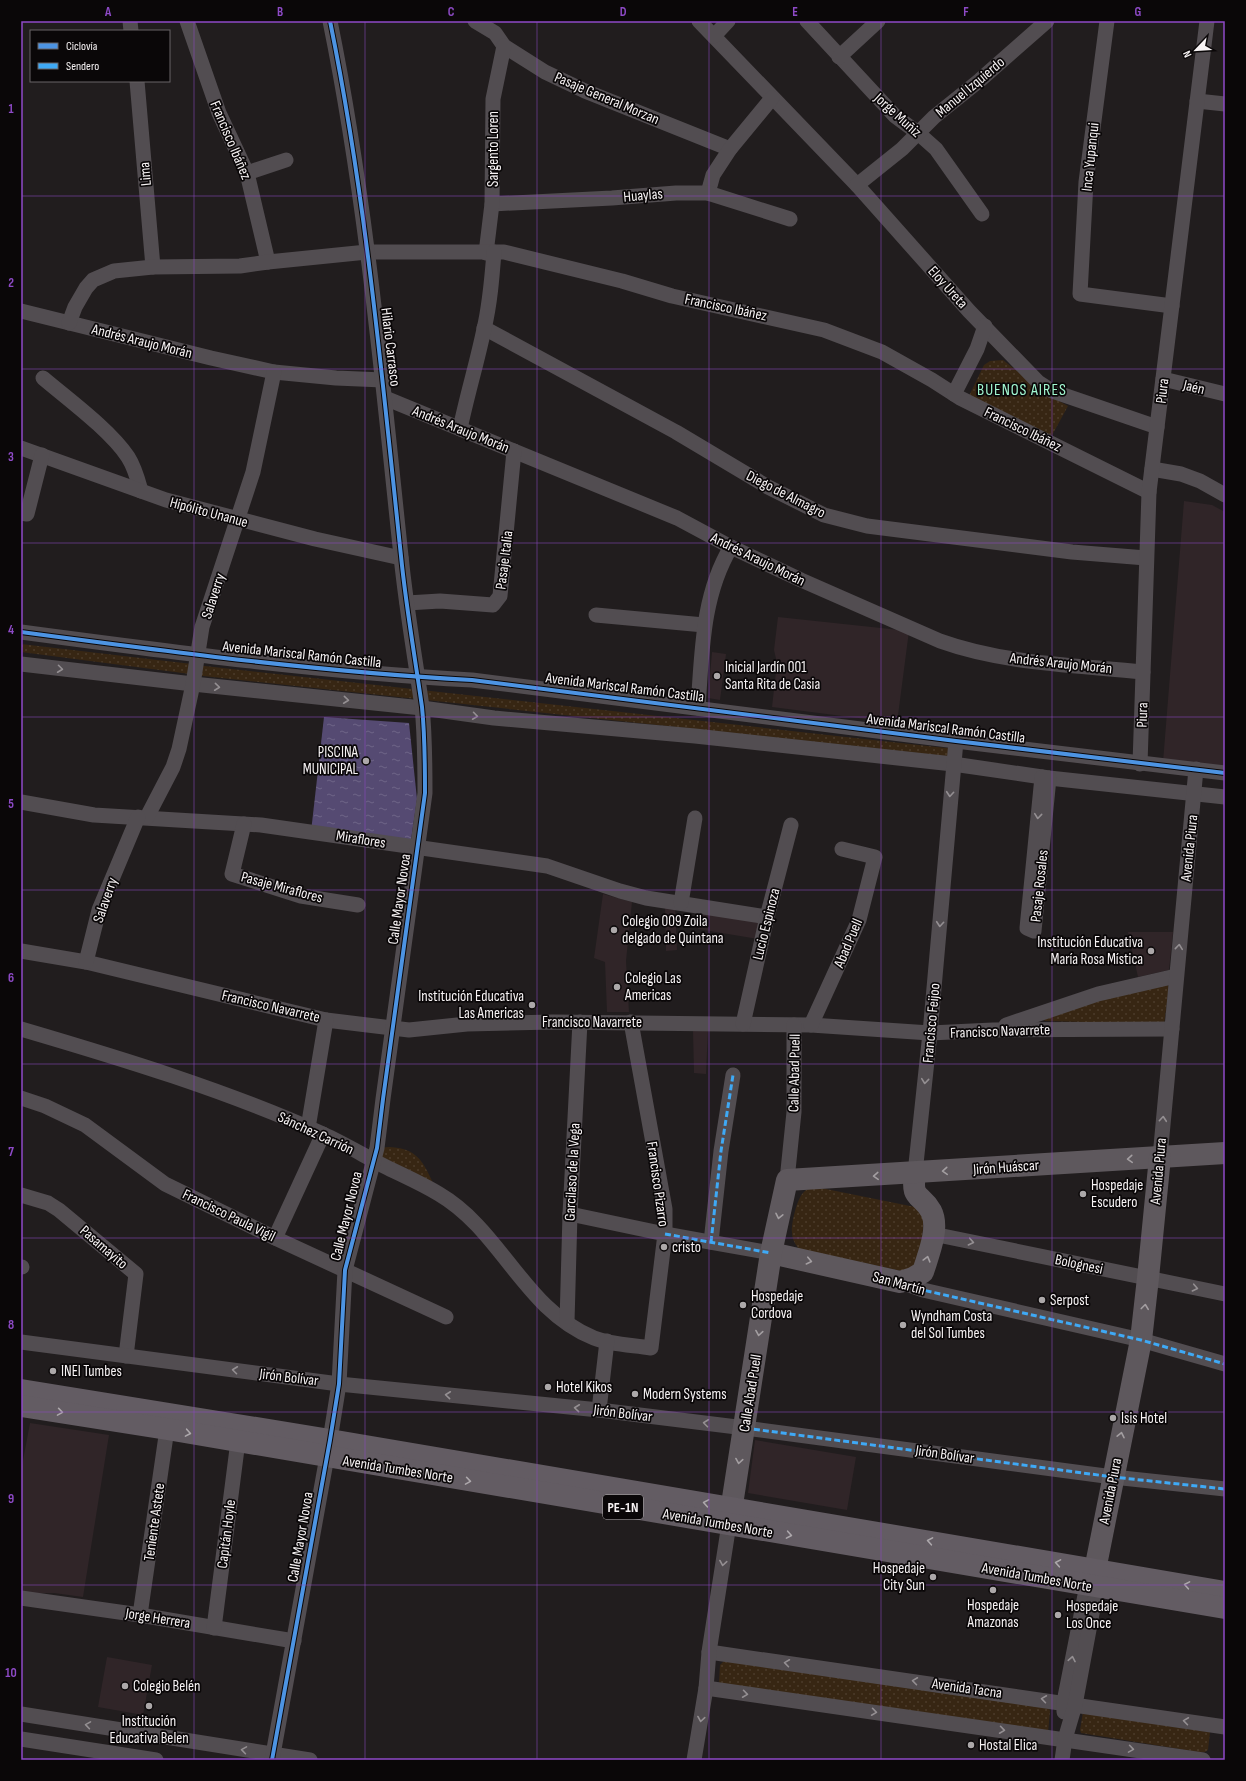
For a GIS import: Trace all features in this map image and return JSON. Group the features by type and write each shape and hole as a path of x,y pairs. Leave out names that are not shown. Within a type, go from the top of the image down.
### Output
{"highway":[{"name":"Avenida Tumbes Norte","path":"21,1390 328,1449 730,1516 1093,1580 1225,1608"},
{"name":"Avenida Tumbes Norte","path":"21,1406 238,1441 328,1449"},
{"name":"Avenida Tumbes Norte","path":"1093,1580 1225,1592"}],"main road":[{"name":"Jirón Huáscar","path":"787,1180 1225,1153"},
{"name":"Avenida Piura","path":"1093,1580 1141,1340 1160,1157"},
{"name":"Francisco Feijoo","path":"900,1282 913,1278 923,1272 933,1234 933,1220 931,1211 916,1195 913,1187 915,1173"},
{"name":"Calle Abad Puell","path":"730,1516 745,1428 771,1252 787,1180"},
{"name":"San Martín","path":"771,1252 900,1282"}],"street":[{"name":"Francisco Ibáñez","path":"187,21 219,113 247,173 268,262"},
{"name":"Hilario Carrasco","path":"330,21 350,133 367,252 383,380 401,558 417,677"},
{"path":"475,21 496,27"},
{"name":"Eloy Ureta","path":"699,21 857,184 985,326 1038,382 1052,391 1157,427"},
{"path":"714,36 728,21"},
{"name":"Jorge Muñiz","path":"807,21 895,116 936,149 982,214"},
{"path":"839,57 878,21"},
{"name":"Manuel Izquierdo","path":"857,184 902,148 1047,21"},
{"name":"Inca Yupanqui","path":"1107,21 1086,182 1080,294 1172,306"},
{"name":"Piura","path":"1140,764 1149,492 1196,100 1207,21"},
{"name":"Pasaje General Morzan","path":"496,27 504,46 545,72 585,91 730,149"},
{"name":"Sargento Loren","path":"490,252 494,116 492,99 504,46"},
{"name":"Lima","path":"137,82 153,267"},
{"path":"708,193 713,175 730,149 772,98"},
{"path":"1196,100 1225,104"},
{"path":"247,173 286,160"},
{"name":"Huaylas","path":"492,204 676,193 708,193 790,219"},
{"name":"Francisco Ibáñez","path":"69,322 75,307 86,288 93,280 114,271 153,267 240,266 367,252 504,252 622,281 672,296 824,330 882,352 954,394 1149,492"},
{"path":"460,429 467,392 484,328 492,274 490,252"},
{"name":"Andrés Araujo Morán","path":"21,311 274,372 336,378 383,380"},
{"path":"954,394 977,349 985,326"},
{"name":"Diego de Almagro","path":"484,328 676,432 768,487 824,515 867,526 1072,552 1146,558"},
{"name":"Salaverry","path":"86,962 99,910 142,817 173,767 193,684 202,627 253,472 274,372"},
{"path":"43,378 78,407 118,444 135,471 141,491"},
{"name":"Jaén","path":"1163,379 1225,394"},
{"name":"Andrés Araujo Morán","path":"385,398 677,518 801,580 940,641 963,649 988,655 1143,672"},
{"name":"Hipólito Unanue","path":"21,448 166,500 238,520 401,558"},
{"name":"Pasaje Italia","path":"407,603 440,601 493,605 500,596 514,451"},
{"path":"24,513 42,455"},
{"path":"1152,469 1182,474 1200,481 1225,495"},
{"path":"698,708 704,625 720,564 731,546"},
{"path":"596,615 704,625"},
{"name":"Avenida Mariscal Ramón Castilla","path":"21,632 197,655 417,677 472,680 1140,764 1225,773"},
{"path":"21,664 422,708 494,718 696,736 953,764 1046,777 1225,798"},
{"name":"Calle Mayor Novoa","path":"273,1757 328,1449 338,1384 345,1270 377,1148 392,1029 418,848 425,793 425,750 422,708 417,677"},
{"name":"Francisco Feijoo","path":"915,1173 930,1033 956,741"},
{"name":"Avenida Piura","path":"1160,1157 1196,769"},
{"name":"Pasaje Rosales","path":"1046,777 1034,931 1027,928 1046,777"},
{"name":"Miraflores","path":"21,802 94,815 244,824 312,832 547,866 620,891 646,898 767,917"},
{"path":"681,903 695,818"},
{"name":"Pasaje Miraflores","path":"244,824 232,874 301,896 358,905"},
{"name":"Lucio Espinoza","path":"743,1024 767,917 791,825"},
{"name":"Abad Puell","path":"811,1025 859,920 875,857 842,849"},
{"name":"Francisco Navarrete","path":"21,951 86,962 326,1020 392,1029 409,1030 467,1024 580,1022 811,1025 930,1033 993,1030 1172,1028"},
{"path":"993,1030 1098,994 1176,976"},
{"path":"308,1128 326,1020"},
{"name":"Garcilaso de la Vega","path":"567,1322 570,1214 580,1022"},
{"name":"Francisco Pizarro","path":"631,1022 665,1209 665,1234 652,1348"},
{"name":"Calle Abad Puell","path":"787,1180 794,1112 794,1025"},
{"name":"Sánchez Carrión","path":"21,1029 117,1057 186,1080 323,1134 438,1193 458,1206 477,1224 543,1304 567,1322 584,1333 607,1341 652,1348"},
{"path":"711,1242 721,1151 733,1075"},
{"name":"Francisco Paula Vigil","path":"21,1098 45,1106 85,1125 166,1184 275,1238 446,1316"},
{"path":"275,1238 323,1134"},
{"name":"Pasamayito","path":"21,1195 48,1203 59,1210 136,1274 126,1356"},
{"name":"San Martín","path":"570,1214 665,1234 771,1252"},
{"name":"Bolognesi","path":"933,1234 1225,1294"},
{"name":"San Martín","path":"900,1282 923,1290 1141,1340 1225,1364"},
{"path":"599,1410 607,1341"},
{"name":"Jirón Bolívar","path":"21,1342 338,1384 599,1410 1113,1477 1225,1489"},
{"name":"Teniente Astete","path":"140,1615 167,1429"},
{"name":"Capitán Hoyle","path":"214,1628 238,1441"},
{"name":"Calle Abad Puell","path":"694,1760 706,1688 709,1652 730,1516"},
{"name":"Avenida Piura","path":"1062,1760 1069,1704 1093,1580"},
{"name":"Jorge Herrera","path":"21,1598 140,1615 294,1641"},
{"name":"Avenida Tacna","path":"709,1652 1225,1727"},
{"path":"706,1688 1203,1760"},
{"path":"21,1714 273,1757 310,1760"},
{"path":"21,1739 156,1760"}],"shaded area":[{"path":"1003,360 1048,395 1068,406 1050,439 968,398 984,365 990,361"},
{"path":"1184,501 1212,505 1225,512 1225,770 1163,762"},
{"path":"778,617 909,631 897,723 772,707 777,663 774,650"},
{"path":"21,644 192,664 190,674 21,652"},
{"name":"Inicial Jardín 001 Santa Rita de Casia","path":"712,652 726,654 720,700 708,698"},
{"path":"196,665 955,749 954,757 194,675"},
{"name":"Colegio 009 Zoila delgado de Quintana","path":"603,894 632,902 626,961 629,1012 607,1012 605,962 594,958"},
{"path":"675,904 677,950 666,951 665,905"},
{"path":"701,913 760,923 758,939 698,929"},
{"name":"Institución Educativa María Rosa Mística","path":"1128,932 1173,932 1169,970 1138,977"},
{"path":"1167,983 1169,988 1164,1024 1045,1021 1042,1018 1044,1014"},
{"path":"693,1030 708,1030 706,1074 694,1073"},
{"path":"377,1148 400,1148 416,1155 421,1161 438,1193 373,1160"},
{"path":"816,1187 915,1207 924,1215 920,1266 906,1272 799,1249 792,1235 792,1223 795,1212 803,1193 810,1188"},
{"path":"30,1423 109,1435 83,1597 54,1593 21,1593 21,1471"},
{"path":"755,1440 856,1457 847,1510 748,1493"},
{"name":"Colegio Belén","path":"107,1657 152,1665 143,1715 98,1707"},
{"path":"724,1661 1048,1707 1050,1711 1048,1733 722,1685 719,1682 720,1665"},
{"path":"1083,1712 1210,1732 1208,1750 1205,1752 1198,1752 1081,1733 1080,1730"}],"water":[{"name":"PISCINA MUNICIPAL","path":"324,717 409,723 417,799 410,847 311,832"}],"marked path":[{"path":"711,1242 721,1151 733,1075"},
{"path":"665,1234 771,1253"},
{"path":"900,1282 923,1290 1141,1340 1225,1364"},
{"path":"745,1428 1113,1477 1225,1489"}],"cycle path":[{"path":"272,1760 339,1384 345,1270 377,1148 425,793 422,707 403,575 372,288 354,154 330,21"},
{"path":"21,632 302,667 472,680 956,741 1225,773"}],"place":[{"name":"Inicial Jardín 001 Santa Rita de Casia","path":"717,676"},
{"name":"PISCINA MUNICIPAL","path":"366,761"},
{"name":"Colegio 009 Zoila delgado de Quintana","path":"614,930"},
{"name":"Institución Educativa María Rosa Mística","path":"1151,951"},
{"name":"Colegio Las Americas","path":"617,987"},
{"name":"Institución Educativa Las Americas","path":"532,1005"},
{"name":"Hospedaje Escudero","path":"1083,1194"},
{"name":"cristo","path":"664,1247"},
{"name":"Serpost","path":"1042,1300"},
{"name":"Hospedaje Cordova","path":"743,1305"},
{"name":"Wyndham Costa del Sol Tumbes","path":"903,1325"},
{"name":"INEI Tumbes","path":"53,1371"},
{"name":"Hotel Kikos","path":"548,1387"},
{"name":"Modern Systems","path":"635,1394"},
{"name":"Isis Hotel","path":"1113,1418"},
{"name":"Hospedaje City Sun","path":"933,1577"},
{"name":"Hospedaje Amazonas","path":"993,1590"},
{"name":"Hospedaje Los Once","path":"1058,1615"},
{"name":"Colegio Belén","path":"125,1686"},
{"name":"Institución Educativa Belen","path":"149,1706"},
{"name":"Hostal Elica","path":"971,1745"}],"district":[{"name":"BUENOS AIRES","path":"1022,389"}]}
